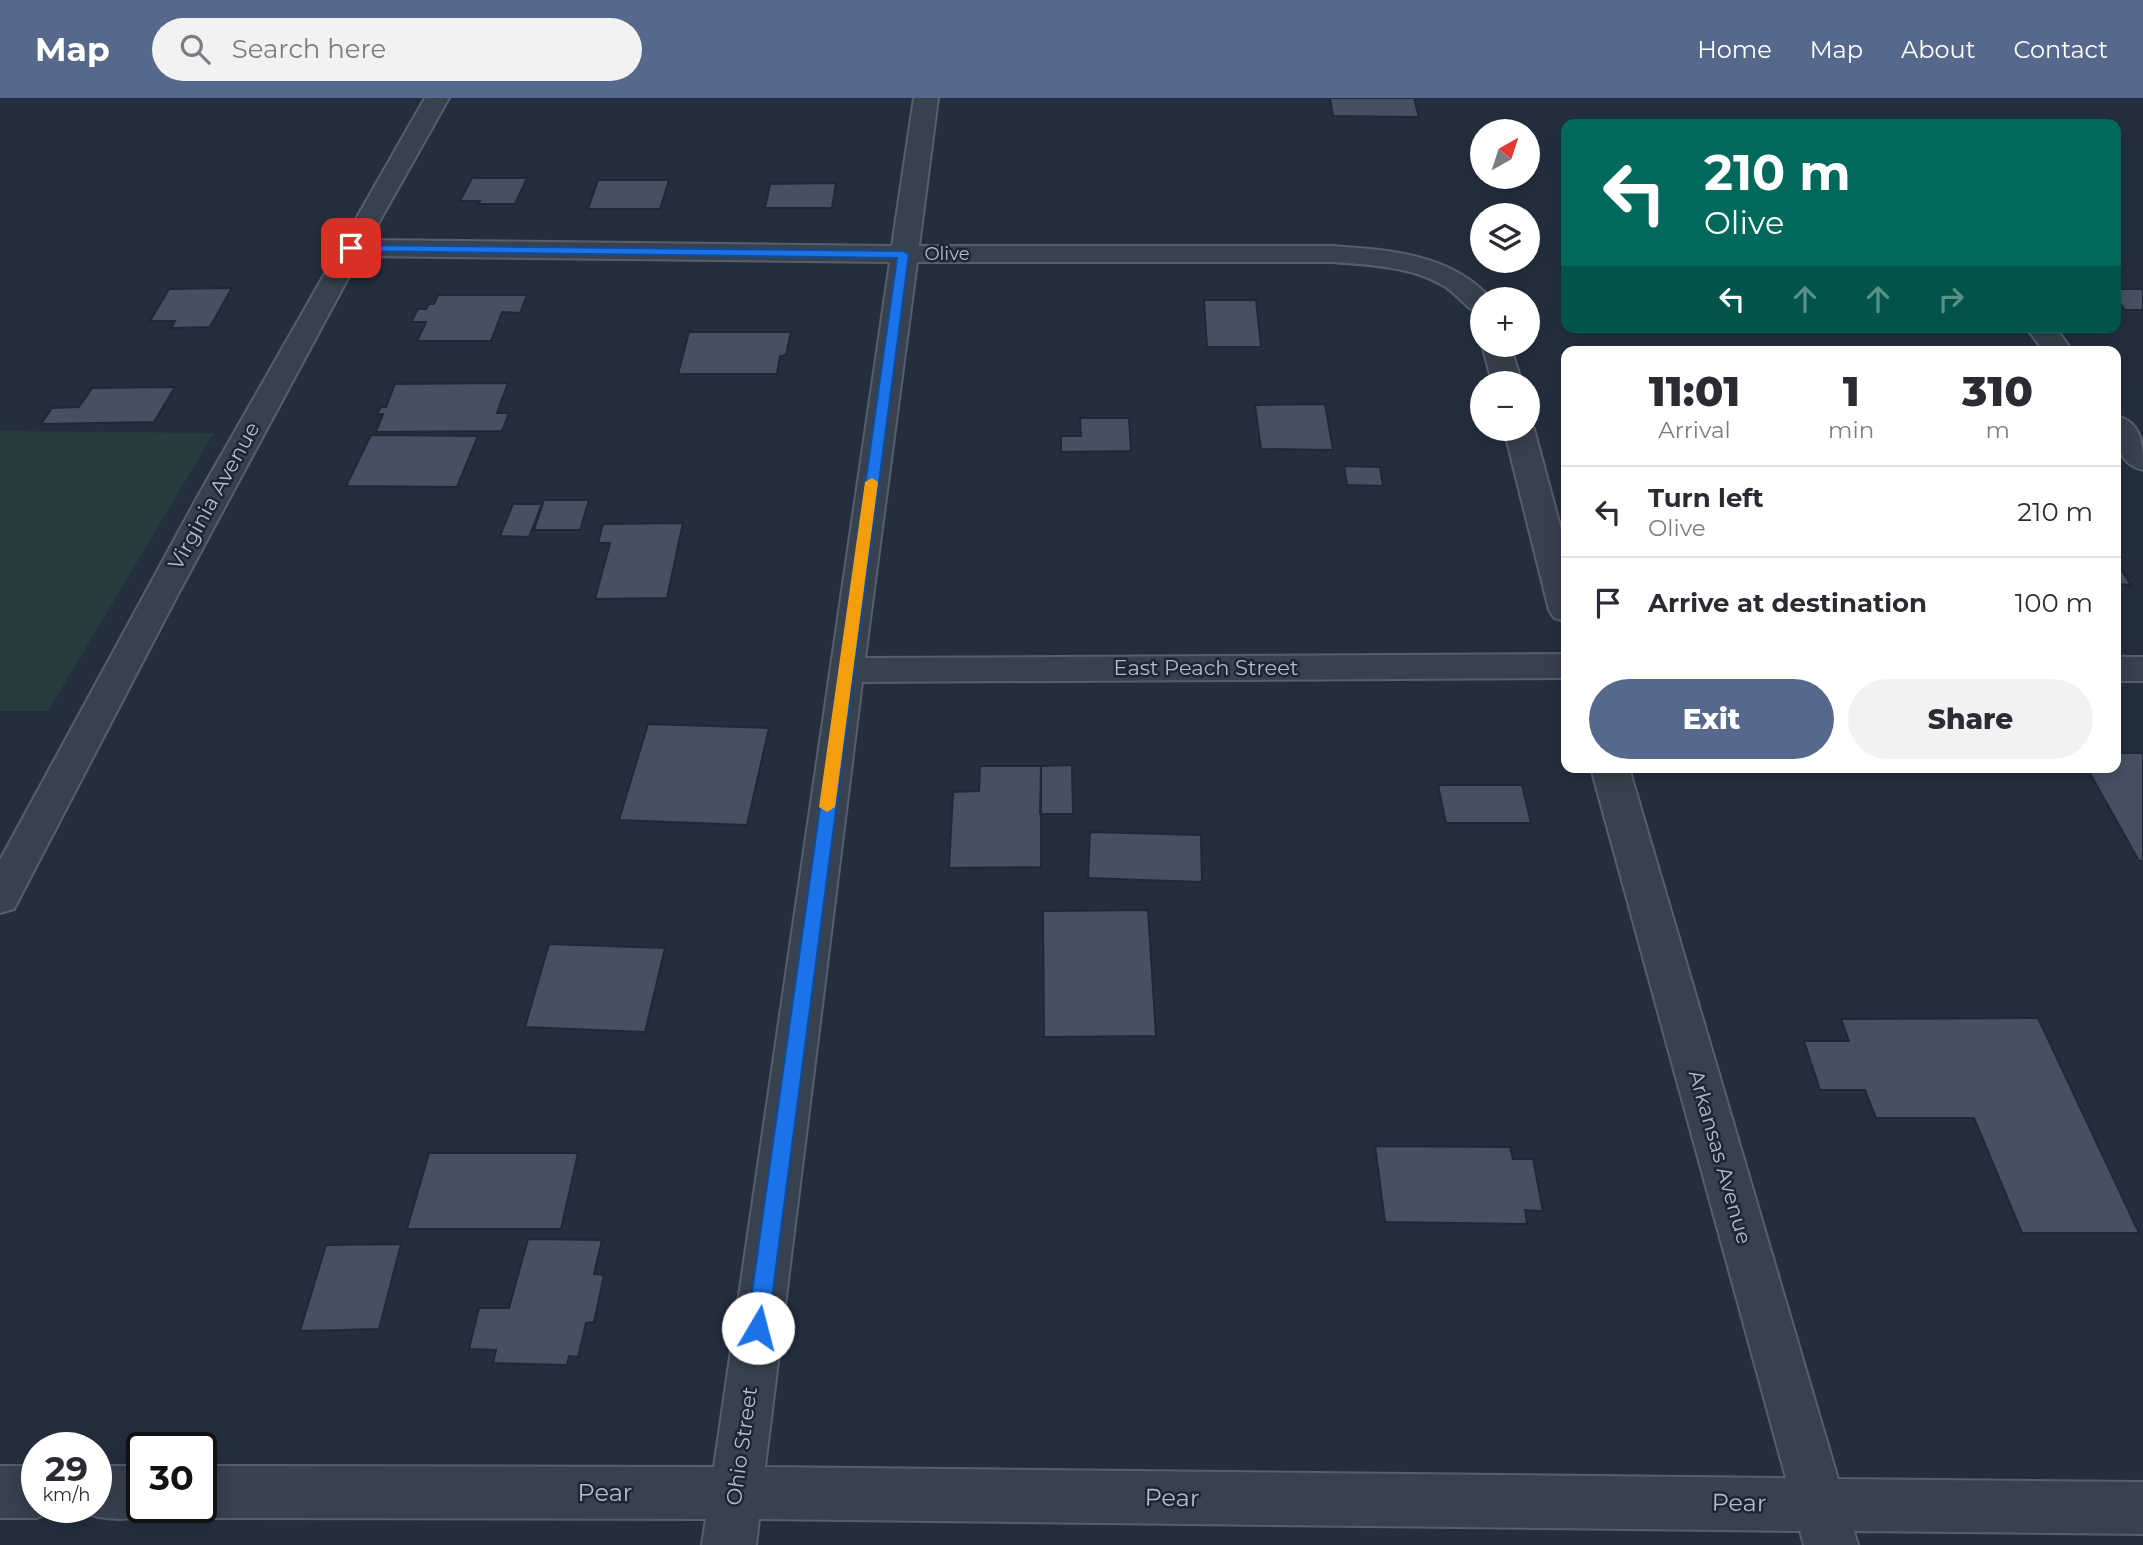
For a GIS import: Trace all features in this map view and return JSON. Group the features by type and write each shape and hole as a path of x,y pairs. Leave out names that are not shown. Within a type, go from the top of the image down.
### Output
{"street":[{"name":"Virginia Avenue","path":"0,898 119,668 437,98"},
{"name":"Ohio Street","path":"729,1545 846,670 926,98"},
{"name":"Olive","path":"351,248 903,254 1333,254 1396,260 1423,267 1470,293"},
{"path":"2121,432 2143,461"},
{"path":"1521,441 1561,591"},
{"name":"East Peach Street","path":"846,670 1561,666"},
{"path":"2121,669 2143,669"},
{"name":"Arkansas Avenue","path":"1611,773 1825,1524"},
{"path":"0,1492 21,1492"},
{"name":"Pear","path":"217,1492 736,1493 1825,1524 2143,1508"}],"green space":[{"path":"0,431 214,433 48,711 0,711"}],"building":[{"path":"1330,98 1414,98 1419,117 1333,116"},
{"path":"472,178 527,178 515,204 478,204 480,201 460,201"},
{"path":"598,180 669,180 660,209 588,209"},
{"path":"836,183 832,208 765,208 770,184"},
{"path":"232,288 210,327 171,328 175,321 150,321 169,289"},
{"path":"2121,289 2143,289 2143,310 2125,310 2121,305"},
{"path":"438,295 527,295 520,313 502,312 491,341 417,341 426,322 411,322 418,309 426,309 429,304 434,304"},
{"path":"1204,300 1256,300 1261,347 1207,347"},
{"path":"689,332 791,332 786,355 780,356 777,374 678,374"},
{"path":"508,383 497,413 509,413 502,431 376,432 383,414 377,414 381,407 386,407 395,384"},
{"path":"175,387 154,422 41,424 52,408 79,407 92,388"},
{"path":"1325,404 1333,450 1261,449 1255,405"},
{"path":"1080,418 1129,418 1131,451 1061,452 1061,436 1081,436"},
{"path":"371,435 478,436 457,487 346,486"},
{"path":"1344,466 1380,467 1383,486 1347,485"},
{"path":"544,500 589,500 580,530 534,530"},
{"path":"513,504 542,504 529,537 500,536"},
{"path":"683,523 667,598 595,599 610,543 598,543 603,524"},
{"path":"2121,569 2131,585 2121,584"},
{"path":"648,724 769,728 747,825 619,820"},
{"path":"2121,753 2143,753 2143,861 2139,861 2090,773 2121,773"},
{"path":"1072,765 1073,814 1040,814 1041,766"},
{"path":"980,766 1041,766 1041,867 949,868 953,792 979,791"},
{"path":"1438,785 1522,785 1531,823 1446,823"},
{"path":"1090,832 1201,835 1202,882 1088,878"},
{"path":"1148,910 1156,1036 1044,1037 1043,911"},
{"path":"549,944 665,948 645,1032 525,1027"},
{"path":"2038,1018 2139,1233 2022,1233 1974,1118 1876,1118 1865,1090 1820,1090 1804,1041 1849,1041 1841,1019"},
{"path":"1375,1146 1510,1147 1513,1159 1533,1159 1543,1211 1525,1210 1527,1224 1385,1222"},
{"path":"429,1153 578,1153 561,1229 407,1229"},
{"path":"528,1239 602,1240 594,1274 604,1275 594,1322 586,1323 578,1357 569,1356 567,1365 493,1363 496,1350 469,1349 479,1308 509,1308"},
{"path":"401,1244 379,1329 300,1331 326,1245"}],"slow traffic":[{"path":"827,807 872,482"}],"route":[{"path":"351,248 903,254 758,1328"}]}
